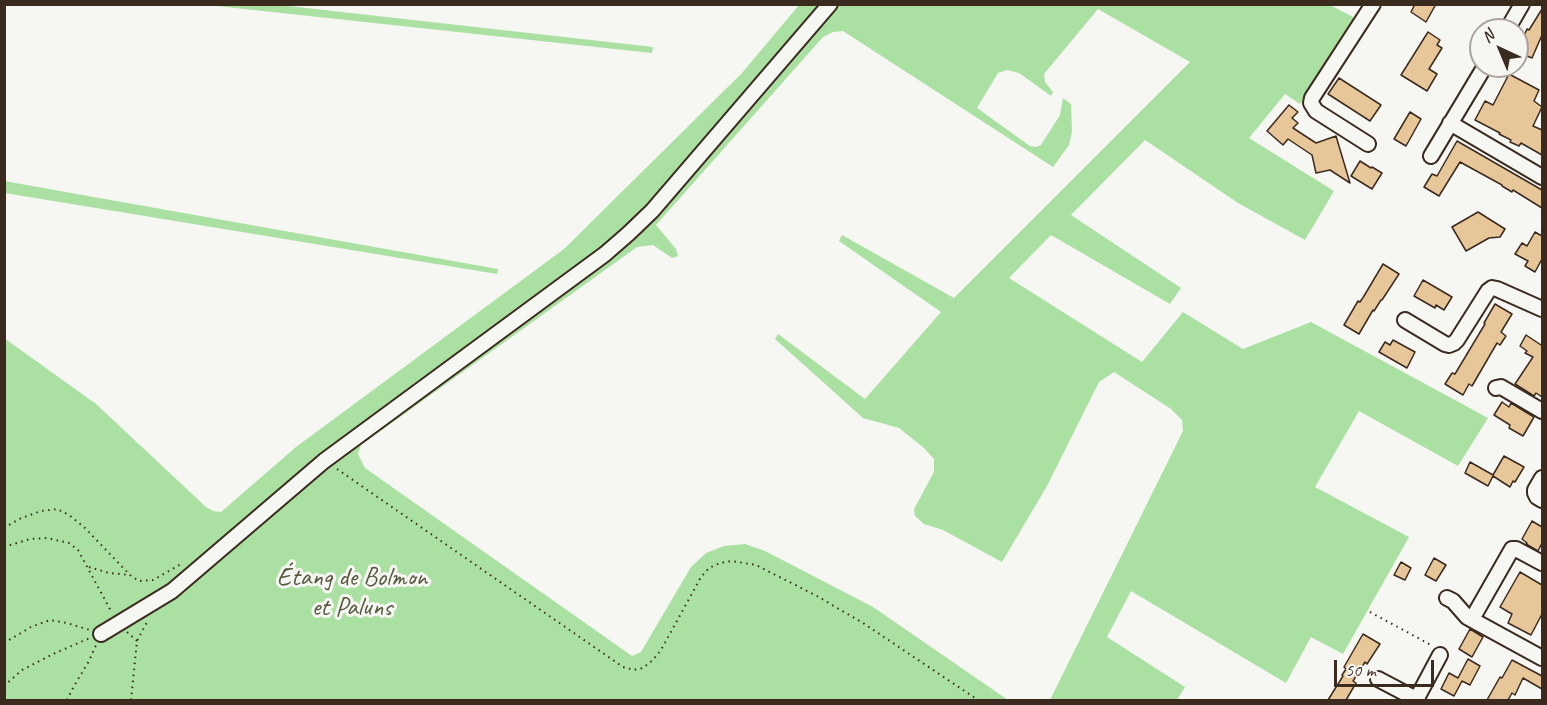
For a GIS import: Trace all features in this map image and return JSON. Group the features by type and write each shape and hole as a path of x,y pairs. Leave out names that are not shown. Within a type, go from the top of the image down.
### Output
{"street":[{"path":"101,634 172,591 324,461 605,254 652,212 830,4"},
{"path":"1368,144 1316,111 1311,103 1312,98 1373,4"},
{"path":"1514,18 1522,4"},
{"path":"1431,156 1478,78"},
{"path":"1450,123 1542,177"},
{"path":"1405,320 1449,345 1457,340 1492,288 1542,309"},
{"path":"1498,386 1542,411"},
{"path":"1542,478 1535,494 1542,500"},
{"path":"1472,619 1512,549 1542,563"},
{"path":"1447,598 1453,601 1463,614 1542,658"},
{"path":"1378,679 1416,700 1440,655"}],"path":[{"path":"324,461 623,667 634,670 643,668 661,651 701,577 709,568 720,563 745,562 815,595 863,623 978,700"},
{"path":"4,528 19,519 41,511 57,510 69,515 84,527 139,582 153,580 184,562"},
{"path":"4,547 30,539 47,538 69,543 78,550 118,623 137,641"},
{"path":"87,567 109,573 130,575"},
{"path":"1370,612 1437,649 1440,655"},
{"path":"4,643 31,627 50,620 101,634"},
{"path":"131,700 137,641 147,621"},
{"path":"4,686 22,670 101,634"},
{"path":"67,700 101,634"}],"green space":[{"path":"207,5 280,5 653,47 652,53"},
{"name":"Étang de Bolmon et Paluns","path":"799,5 1330,5 1357,19 1300,104 1285,94 1249,138 1334,191 1305,240 1238,203 1145,140 1071,215 1181,288 1170,304 1051,235 1009,278 1142,362 1183,312 1243,349 1311,322 1488,418 1458,466 1359,411 1315,487 1409,537 1343,654 1311,637 1286,683 1131,591 1107,637 1185,687 1177,700 1050,700 1183,431 1182,420 1171,409 1114,372 1099,382 1047,486 1002,562 943,530 924,524 915,516 914,509 934,472 934,459 899,428 863,418 775,339 778,334 865,399 941,312 839,241 842,235 954,298 1190,62 1098,9 1044,74 1045,82 1053,92 1051,96 1019,73 1007,70 998,73 977,108 1030,146 1036,147 1041,145 1060,115 1063,98 1071,104 1072,132 1069,145 1053,167 843,31 833,32 823,37 656,225 676,249 678,256 672,258 653,245 637,247 361,445 358,454 365,468 632,656 641,652 691,567 706,553 724,546 745,544 765,551 873,607 1008,700 5,700 4,338 96,404 206,507 221,512 296,447 564,249 742,73"},
{"path":"4,181 498,269 497,274 5,193"}],"building":[{"path":"1415,4 1436,4 1426,22 1411,12"},
{"path":"1542,9 1542,35 1532,58 1529,57 1529,30"},
{"path":"1428,32 1440,40 1437,45 1442,48 1429,69 1437,74 1427,91 1401,75"},
{"path":"1339,78 1381,105 1370,121 1328,94"},
{"path":"1507,78 1516,78 1539,90 1534,101 1542,107 1533,126 1542,130 1542,155 1521,143 1519,146 1510,142 1511,140 1500,133 1475,120 1485,101 1493,105"},
{"path":"1289,105 1298,112 1292,118 1298,123 1293,128 1316,143 1336,136 1350,183 1330,170 1316,173 1312,155 1288,139 1283,145 1267,131"},
{"path":"1410,112 1421,119 1406,146 1394,139"},
{"path":"1457,141 1542,190 1542,208 1460,162 1439,196 1424,187 1432,174 1437,176"},
{"path":"1360,161 1382,173 1372,189 1351,176"},
{"path":"1478,212 1505,229 1500,237 1489,238 1466,251 1452,227"},
{"path":"1535,232 1542,236 1542,259 1535,272 1525,266 1528,261 1515,254 1522,243 1527,246"},
{"path":"1383,264 1399,274 1359,334 1344,325"},
{"path":"1423,280 1452,297 1444,310 1436,305 1435,308 1414,296"},
{"path":"1495,304 1512,314 1501,332 1506,336 1500,345 1497,343 1472,386 1469,384 1463,395 1445,384 1452,373 1455,374"},
{"path":"1526,335 1541,345 1542,343 1542,397 1536,393 1534,396 1515,384 1533,357 1525,353 1527,351 1520,346"},
{"path":"1393,340 1415,352 1407,368 1379,352 1385,342 1390,345"},
{"path":"1502,402 1509,407 1511,403 1534,417 1523,436 1494,415"},
{"path":"1504,456 1524,467 1510,487 1493,476 1488,486 1465,473 1470,462 1493,475"},
{"path":"1532,521 1542,527 1542,543 1538,551 1522,539"},
{"path":"1434,558 1446,565 1436,581 1425,575"},
{"path":"1401,562 1411,568 1405,580 1394,575"},
{"path":"1520,572 1542,585 1542,614 1531,635 1508,623 1512,614 1500,607"},
{"path":"1470,629 1483,637 1472,657 1459,649"},
{"path":"1363,634 1380,644 1353,681 1356,683 1346,700 1328,700 1343,676 1346,669 1344,667"},
{"path":"1468,659 1480,666 1470,685 1462,681 1454,696 1441,689 1449,673 1458,678"},
{"path":"1512,660 1542,676 1542,689 1523,678 1515,695 1512,693 1508,700 1487,700 1500,677 1502,678"}]}
